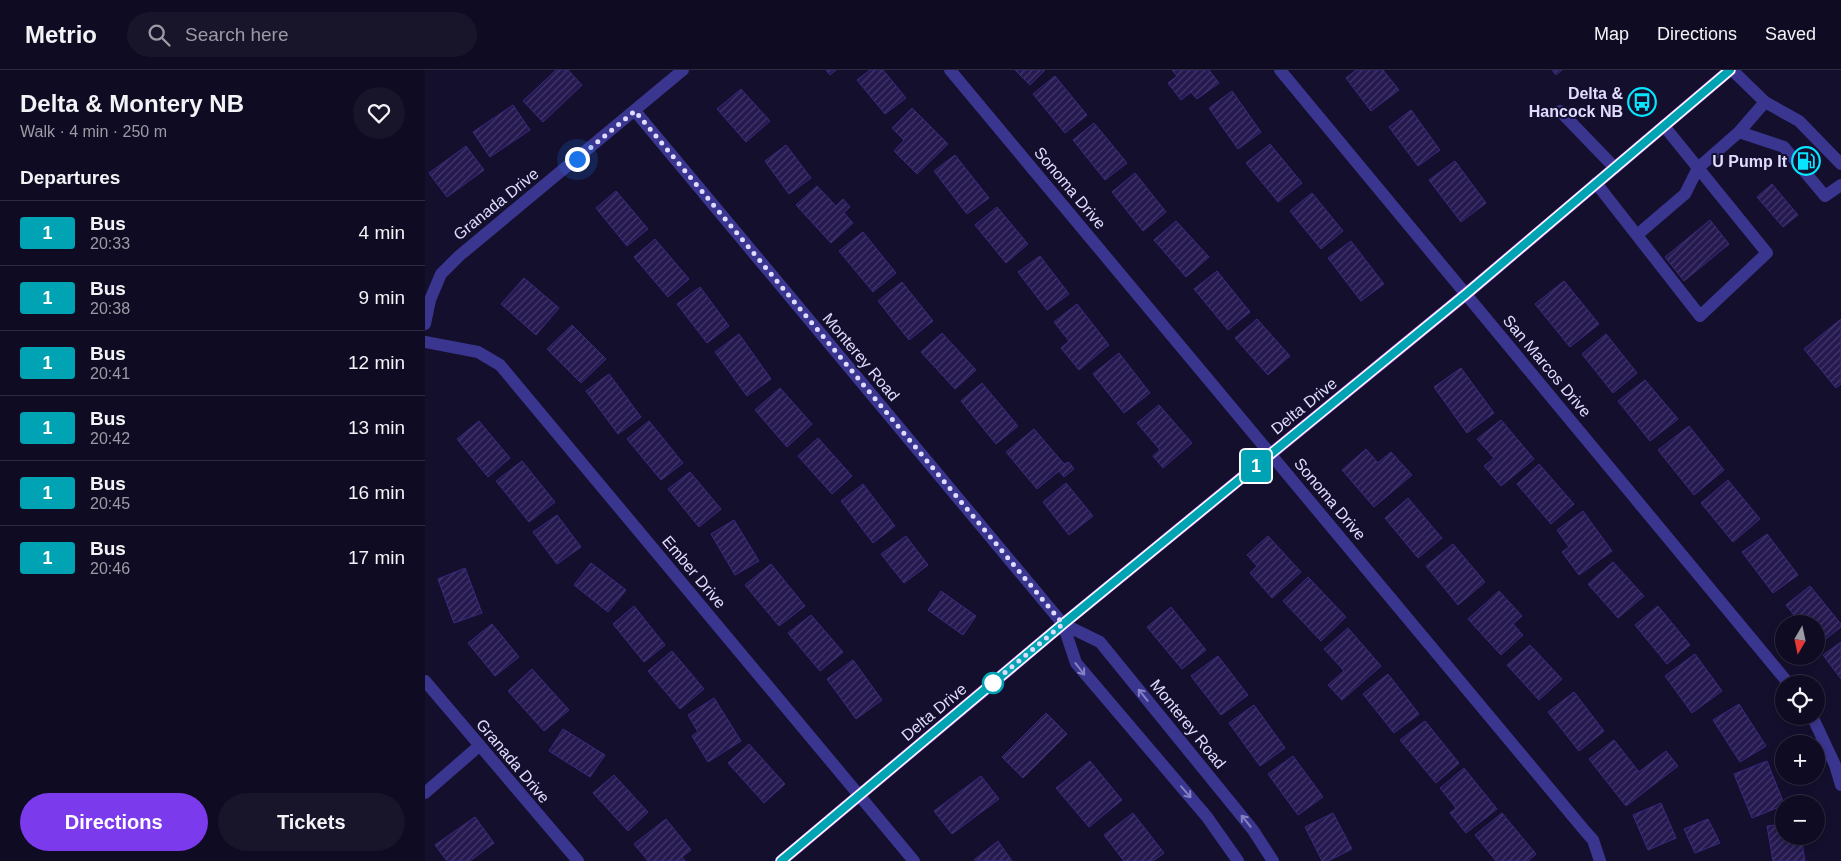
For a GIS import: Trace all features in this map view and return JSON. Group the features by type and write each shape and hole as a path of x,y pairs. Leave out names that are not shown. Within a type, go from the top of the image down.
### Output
{"main road":[{"name":"Delta Drive","path":"781,861 1063,624 1466,294 1731,70"}],"street":[{"name":"Granada Drive","path":"425,324 430,300 441,274 459,256 683,70"},
{"name":"Sonoma Drive","path":"951,70 1593,840 1600,861"},
{"name":"San Marcos Drive","path":"1280,70 1782,675"},
{"path":"1731,70 1765,102 1799,121 1841,164"},
{"path":"1637,235 1685,194 1698,168 1739,132 1765,102"},
{"name":"Monterey Road","path":"635,111 1063,624 1075,663 1207,817 1238,861"},
{"path":"1560,111 1615,168"},
{"path":"1596,183 1700,316 1767,254 1664,126"},
{"path":"1739,132 1784,147 1825,196 1841,185"},
{"name":"Ember Drive","path":"425,342 477,352 500,364 914,861"},
{"name":"Monterey Road","path":"1063,624 1100,642 1253,830 1273,861"},
{"name":"Granada Drive","path":"425,681 578,861"},
{"path":"1816,725 1835,764 1841,785"},
{"path":"425,793 479,746"}],"building":[{"path":"556,70 568,70 582,85 543,122 523,101"},
{"path":"826,70 836,70 830,75"},
{"path":"870,70 883,70 906,98 885,114 857,80"},
{"path":"1015,70 1045,70 1030,85"},
{"path":"1172,70 1209,70 1219,83 1197,99 1191,92 1181,100 1168,83 1177,76"},
{"path":"1356,70 1383,70 1399,90 1371,111 1346,78"},
{"path":"1552,70 1562,70 1556,75"},
{"path":"1055,76 1087,115 1065,133 1033,94"},
{"path":"741,89 770,121 746,142 717,109"},
{"path":"1232,91 1261,132 1238,149 1209,108"},
{"path":"513,105 530,130 490,157 473,132"},
{"path":"912,108 948,144 917,174 894,151 904,140 892,128"},
{"path":"1411,110 1440,150 1418,166 1389,127"},
{"path":"1094,123 1127,163 1105,180 1073,140"},
{"path":"1270,144 1302,183 1278,202 1246,163"},
{"path":"786,145 811,178 789,194 765,161"},
{"path":"466,146 484,170 447,197 429,173"},
{"path":"955,155 989,198 967,214 934,171"},
{"path":"1455,161 1486,203 1461,222 1429,180"},
{"path":"1135,173 1166,212 1143,231 1112,192"},
{"path":"1772,184 1798,215 1783,227 1757,197"},
{"path":"817,186 836,206 843,199 850,207 844,213 853,223 831,243 796,205"},
{"path":"616,191 648,229 627,246 596,208"},
{"path":"1312,193 1343,231 1321,249 1290,211"},
{"path":"997,207 1028,244 1006,263 975,225"},
{"path":"1710,220 1729,244 1684,281 1665,257"},
{"path":"1176,221 1209,257 1186,277 1154,240"},
{"path":"863,232 896,273 873,292 839,251"},
{"path":"655,239 689,279 668,297 634,257"},
{"path":"1351,241 1384,284 1361,301 1328,258"},
{"path":"1040,256 1069,294 1047,310 1018,272"},
{"path":"1217,271 1250,312 1228,330 1194,289"},
{"path":"524,278 559,308 536,335 501,304"},
{"path":"1564,281 1599,324 1570,347 1535,304"},
{"path":"902,282 933,321 909,340 878,301"},
{"path":"700,287 729,326 707,343 677,304"},
{"path":"1077,304 1109,345 1079,370 1061,348 1069,341 1054,322"},
{"path":"1257,319 1290,356 1268,375 1235,338"},
{"path":"1841,319 1841,384 1836,388 1804,349"},
{"path":"572,325 606,359 581,383 547,349"},
{"path":"942,333 976,370 955,389 921,352"},
{"path":"739,334 771,379 747,396 715,352"},
{"path":"1606,334 1637,373 1613,393 1582,354"},
{"path":"1119,353 1150,393 1124,413 1093,374"},
{"path":"1461,368 1494,413 1467,433 1434,387"},
{"path":"609,374 641,417 618,434 586,391"},
{"path":"1645,380 1678,419 1650,441 1618,401"},
{"path":"982,383 1018,426 996,444 961,401"},
{"path":"780,388 812,424 787,447 755,410"},
{"path":"1159,405 1192,443 1163,468 1153,456 1160,450 1137,423"},
{"path":"1501,420 1534,459 1501,486 1484,466 1494,458 1477,439"},
{"path":"479,421 510,458 488,477 457,439"},
{"path":"649,421 683,463 661,480 627,439"},
{"path":"1689,426 1724,470 1694,495 1658,450"},
{"path":"1034,429 1064,464 1069,462 1074,469 1064,477 1059,471 1037,489 1006,452"},
{"path":"818,438 852,476 832,494 798,456"},
{"path":"1366,449 1378,463 1391,452 1412,475 1374,507 1342,470"},
{"path":"522,461 555,502 529,522 496,481"},
{"path":"1539,464 1574,504 1551,524 1517,484"},
{"path":"690,472 721,509 699,527 668,489"},
{"path":"1728,480 1760,519 1733,542 1701,503"},
{"path":"1066,483 1093,516 1069,535 1043,502"},
{"path":"863,484 895,526 873,543 841,501"},
{"path":"1408,498 1442,538 1418,558 1385,518"},
{"path":"1583,511 1612,551 1579,575 1562,552 1569,547 1557,530"},
{"path":"557,515 581,547 557,564 533,532"},
{"path":"734,520 759,561 735,575 711,534"},
{"path":"1767,534 1798,575 1773,593 1742,552"},
{"path":"906,536 928,565 904,583 881,554"},
{"path":"1268,536 1301,572 1272,598 1250,573 1257,566 1247,555"},
{"path":"1453,544 1485,582 1458,605 1426,566"},
{"path":"1613,562 1644,596 1618,618 1588,584"},
{"path":"591,563 626,590 608,612 574,585"},
{"path":"771,564 805,606 779,626 745,585"},
{"path":"465,568 482,613 454,623 438,579"},
{"path":"1308,577 1346,617 1321,641 1283,601"},
{"path":"1810,586 1841,624 1841,627 1825,640 1825,615 1794,615 1786,605"},
{"path":"941,591 976,616 963,635 928,610"},
{"path":"1499,591 1522,616 1513,624 1523,635 1501,655 1468,619"},
{"path":"634,606 665,645 644,662 613,624"},
{"path":"1658,606 1690,645 1667,664 1635,625"},
{"path":"1171,607 1206,650 1182,669 1147,627"},
{"path":"811,615 843,652 820,671 788,633"},
{"path":"492,624 519,657 495,676 468,643"},
{"path":"1348,628 1381,666 1342,700 1328,685 1344,671 1324,649"},
{"path":"1841,642 1841,679 1825,658 1825,654"},
{"path":"1530,645 1562,679 1539,700 1507,665"},
{"path":"672,651 704,689 680,709 648,671"},
{"path":"1695,654 1722,691 1692,713 1665,676"},
{"path":"1218,656 1248,695 1221,715 1191,676"},
{"path":"853,660 882,700 856,719 827,679"},
{"path":"532,669 569,710 544,731 508,691"},
{"path":"1388,674 1419,714 1394,733 1363,694"},
{"path":"1574,692 1604,731 1579,751 1548,712"},
{"path":"714,698 741,741 708,762 692,736 698,732 688,715"},
{"path":"1739,704 1766,746 1740,762 1713,720"},
{"path":"1254,705 1285,748 1260,766 1229,723"},
{"path":"1046,713 1067,734 1023,778 1002,757"},
{"path":"1425,721 1459,763 1436,783 1400,740"},
{"path":"563,729 605,755 590,777 549,751"},
{"path":"1614,740 1639,772 1666,751 1678,766 1626,806 1589,759"},
{"path":"749,744 785,784 764,803 728,763"},
{"path":"1293,756 1323,797 1298,815 1268,774"},
{"path":"1090,761 1122,800 1089,827 1056,788"},
{"path":"1767,761 1780,795 1775,795 1775,809 1752,818 1734,774"},
{"path":"1464,768 1497,809 1466,833 1450,813 1456,808 1440,788"},
{"path":"614,775 648,812 628,831 593,793"},
{"path":"981,776 999,799 952,834 934,811"},
{"path":"1661,803 1676,838 1648,850 1633,815"},
{"path":"1133,813 1164,853 1153,861 1124,861 1104,835"},
{"path":"1333,813 1352,849 1328,861 1322,861 1305,827"},
{"path":"1502,813 1536,854 1528,861 1496,861 1475,835"},
{"path":"475,817 494,843 470,861 447,861 435,845"},
{"path":"666,819 691,850 682,857 685,861 648,861 634,844"},
{"path":"1708,819 1720,843 1695,853 1684,829"},
{"path":"1775,825 1775,845 1802,845 1805,861 1773,861 1767,826"},
{"path":"998,841 1012,861 974,860"}],"bus line":[{"name":"1","path":"781,861 1063,624 1466,294 1730,70"}],"place":[{"name":"Delta & Hancock NB","path":"1642,102"},
{"name":"U Pump It","path":"1806,161"}],"route":[{"path":"577,159 635,111 1063,624 989,686 993,683"}]}
